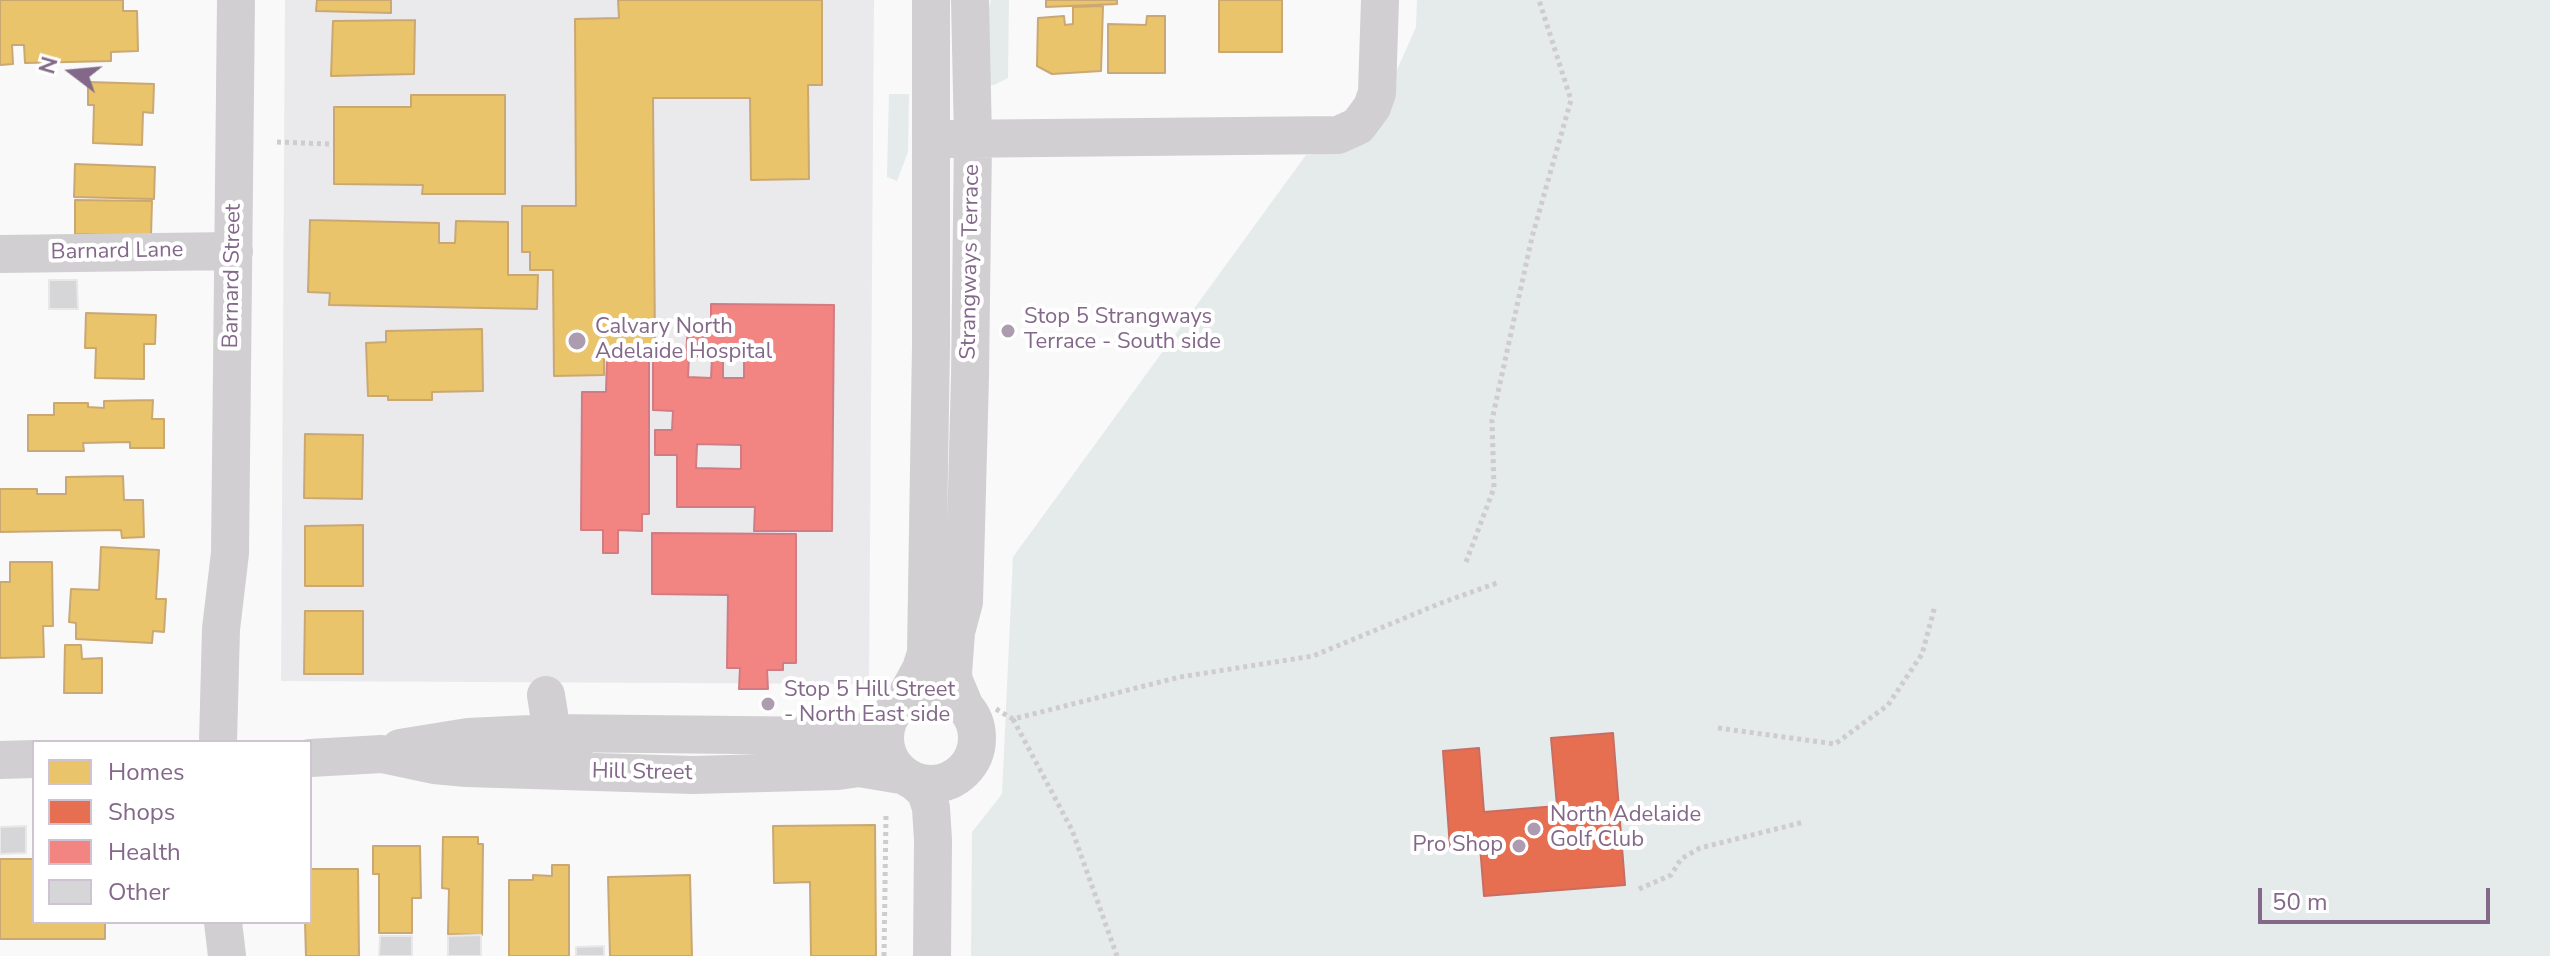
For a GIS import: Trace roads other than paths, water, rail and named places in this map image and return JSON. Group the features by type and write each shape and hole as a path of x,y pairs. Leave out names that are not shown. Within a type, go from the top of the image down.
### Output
{"street":[{"name":"Barnard Street","path":"218,740 221,629 230,553 236,0"},
{"name":"Strangways Terrace","path":"898,706 921,669 926,653 931,346 931,0"},
{"path":"932,139 973,140 970,0"},
{"name":"Strangways Terrace","path":"978,706 953,674 956,632 964,602 973,140 1338,135 1358,126 1372,107 1377,93 1380,0"},
{"name":"Barnard Lane","path":"0,254 234,251"},
{"path":"931,346 970,344"},
{"path":"928,533 965,533"},
{"name":"Barnard Street","path":"230,553 241,631 239,740"},
{"path":"909,779 942,784 968,767 977,746 978,706 930,691 916,694 898,706 886,725 884,739 892,764 909,779 926,792 931,808 932,956"},
{"path":"546,695 552,733 567,745 587,755 663,756 693,775"},
{"name":"Hill Street","path":"312,758 382,754 434,765 467,768 693,775 750,755 877,727 898,706"},
{"name":"Hill Street","path":"382,754 403,747 468,737 552,733 750,755 838,771 859,768 909,779"},
{"path":"0,760 32,759"},
{"path":"933,840 939,808 954,779"}],"place":[{"name":"Stop 5 Strangways Terrace - South side","path":"1008,331"},
{"name":"Calvary North Adelaide Hospital","path":"577,341"},
{"name":"Stop 5 Hill Street - North East side","path":"768,704"},
{"name":"North Adelaide Golf Club","path":"1534,829"},
{"name":"Pro Shop","path":"1519,846"}]}
